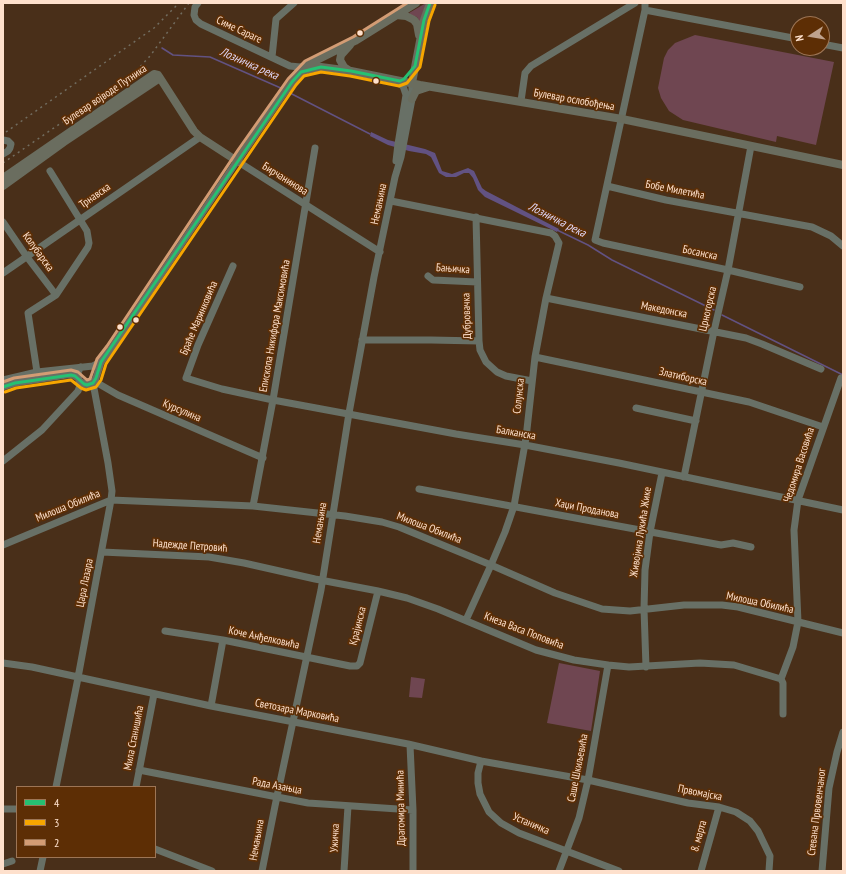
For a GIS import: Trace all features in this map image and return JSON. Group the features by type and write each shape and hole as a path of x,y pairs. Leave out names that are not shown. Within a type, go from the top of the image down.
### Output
{"main road":[{"path":"237,161 286,91 308,65 353,42 416,3"},
{"name":"Немањина","path":"412,83 419,41 426,11 430,3"},
{"path":"396,15 406,16 414,20 418,30 419,41"},
{"path":"351,71 344,67 340,60 341,55 353,42"},
{"path":"397,80 409,75 415,66"},
{"path":"415,66 419,76 431,86"},
{"name":"Булевар ослобођења","path":"299,74 310,69 321,67 351,71 622,119 843,165"},
{"name":"Булевар војводе Путника","path":"3,178 152,75 158,75 160,78 70,138 3,186"},
{"name":"Бирчанинова","path":"160,78 194,132 237,161"},
{"path":"412,99 418,89 431,86"}],"street":[{"name":"Симе Сараге","path":"198,3 195,7 194,15 196,20 201,24 290,66 299,74"},
{"path":"272,57 276,19 294,3"},
{"path":"521,101 525,73 531,66 635,3"},
{"path":"607,186 645,6 790,37"},
{"path":"830,46 843,48"},
{"name":"Симе Сараге","path":"290,66 300,67 308,65"},
{"name":"Немањина","path":"262,871 322,581 362,340 395,177 398,144 406,95 403,86 397,80"},
{"name":"Немањина","path":"395,177 401,157 412,99 412,83"},
{"name":"Трнавска","path":"3,273 200,137"},
{"path":"3,140 8,141 11,144 8,151 3,154"},
{"name":"Црногорска","path":"684,477 728,270 751,146"},
{"name":"Епископа Никифора Максимовића","path":"253,506 273,400 315,148"},
{"path":"3,388 15,383 66,375 73,375 87,385 94,380 101,362 116,343 237,161"},
{"name":"Бирчанинова","path":"237,161 380,252"},
{"path":"37,372 28,313 56,295 88,247 89,237 81,220 50,171"},
{"name":"Бобе Милетића","path":"607,186 666,200 738,214"},
{"name":"Босанска","path":"607,186 595,240 800,287"},
{"path":"391,200 476,217"},
{"path":"738,214 812,227 832,236 843,246"},
{"name":"Солунска","path":"466,620 505,532 514,506 525,445 535,357 546,298 559,245 556,237 552,233 476,217"},
{"name":"Дубровачка","path":"476,217 479,341 482,357 497,372 506,376 532,381"},
{"name":"Колубарска","path":"3,222 56,295"},
{"name":"Браће Маринковића","path":"186,378 198,345 233,266"},
{"name":"Бањичка","path":"428,276 433,280 477,282"},
{"name":"Македонска","path":"546,298 746,338 821,369"},
{"path":"362,340 479,341"},
{"name":"Златиборска","path":"535,357 749,402 823,427"},
{"path":"3,380 37,372 90,366 101,362"},
{"path":"90,366 94,370 94,380"},
{"path":"3,461 42,430 80,389 78,372 81,367"},
{"name":"Балканска","path":"186,378 222,389 273,400 525,445 843,510"},
{"name":"Чедомира Васовића","path":"781,679 793,647 798,622 794,530 798,500 841,378"},
{"name":"Курсулина","path":"94,380 118,395 262,458"},
{"name":"Цара Лазара","path":"56,786 102,552 112,491 94,380"},
{"path":"636,408 696,421"},
{"name":"Живојина Лукића Жике","path":"646,666 644,609 645,570 650,532 662,472"},
{"name":"Хаџи Проданова","path":"419,489 720,545 732,543 751,547"},
{"name":"Милоша Обилића","path":"3,545 111,500 253,506 362,518 399,527 555,593 590,606 618,611 684,605 722,605 738,607 843,633"},
{"name":"Надежде Петровић","path":"102,552 209,557 244,562 322,581"},
{"name":"Кнеза Васа Поповића","path":"322,581 407,598 542,651 574,660 608,666 714,663 734,665 781,679"},
{"name":"Крајинска","path":"357,666 360,663 378,591"},
{"name":"Коче Анђелковића","path":"165,631 223,640 307,658 357,666"},
{"path":"211,706 223,640"},
{"name":"Светозара Марковића","path":"3,663 78,677 211,706 588,780"},
{"name":"Саше Шкиљевића","path":"559,871 579,818 588,780 608,666"},
{"path":"781,679 784,683 782,714"},
{"name":"Мила Станишића","path":"136,786 154,694"},
{"name":"Стевана Првовенчаног","path":"822,871 829,788 843,732"},
{"name":"Драгомира Минића","path":"410,745 413,810 413,871"},
{"name":"Устаничка","path":"481,760 478,778 480,794 484,804 494,817 507,827 519,833 618,871"},
{"name":"Рада Азањца","path":"139,770 276,798 308,803 413,810"},
{"name":"Првомајска","path":"588,780 688,803 719,807 736,812 750,821 758,831 770,856 769,871"},
{"name":"Ужичка","path":"344,871 348,806"},
{"name":"8. марта","path":"701,871 719,807"},
{"path":"3,809 16,809"},
{"path":"156,849 212,871"},
{"path":"40,871 43,858"},
{"path":"3,864 12,861"}],"shaded area":[{"path":"426,3 420,23 417,17 410,15 409,13"},
{"path":"695,35 790,53 790,56 803,56 834,62 816,145 777,136 776,142 683,120 669,111 661,98 658,88 664,58 668,50 675,43"},
{"path":"371,132 388,140 435,153 442,171 452,174 468,168 474,171 482,188 486,191 559,229 557,232 485,197 478,190 469,173 464,173 456,177 446,177 439,173 431,157 426,154 388,145 370,136"},
{"path":"559,663 600,671 591,731 547,723"},
{"path":"411,677 425,679 422,698 409,697"}],"waterway":[{"name":"Лозничка река","path":"162,48 173,55 210,57 283,89"},
{"name":"Лозничка река","path":"288,92 370,134"},
{"name":"Лозничка река","path":"557,230 588,245 612,260 714,310"},
{"name":"Лозничка река","path":"722,315 843,375"}],"railway":[{"path":"6,132 154,28 179,3"},
{"path":"3,163 138,69 150,56 189,3"}],"transit line":[{"name":"2","path":"3,382 14,378 71,370 78,372 87,380 90,379 97,359 238,150 288,79 305,61 353,37 407,3"},
{"name":"4","path":"3,387 15,383 71,375 75,376 84,384 87,385 93,383 101,362 292,82 301,72 321,67 351,71 400,81 404,79 415,66 424,20 430,3"},
{"name":"3","path":"5,392 16,388 71,380 86,390 96,387 101,380 106,364 296,85 304,76 321,72 399,86 407,83 420,67 429,21 435,5"}]}
